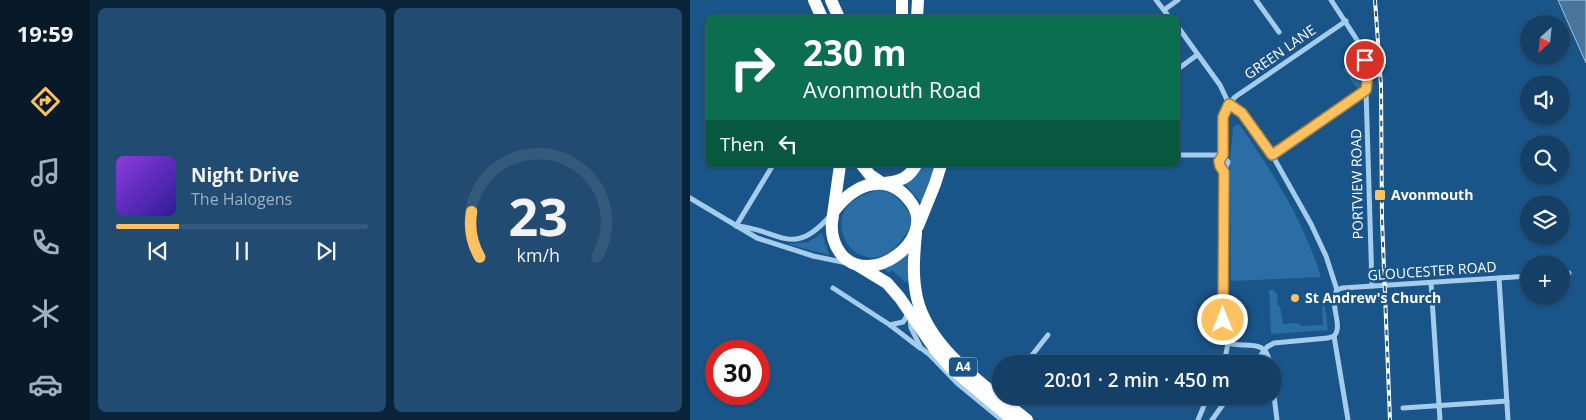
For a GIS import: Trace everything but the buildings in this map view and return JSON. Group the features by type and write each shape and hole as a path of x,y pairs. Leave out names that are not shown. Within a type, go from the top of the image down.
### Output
{"highway":[{"path":"814,0 821,15"},
{"path":"831,0 838,15"},
{"path":"902,0 902,15"},
{"path":"917,15 918,0"},
{"path":"840,167 831,230 833,239 840,253 856,265 870,266 892,259 903,249 917,229 917,213 908,198 896,188 870,175 864,167"},
{"path":"833,212 845,198 855,191 870,184 901,181 906,178 914,167"},
{"name":"A4","path":"940,167 917,229 914,253 914,283 917,299 923,317 950,355 992,389"},
{"name":"A4","path":"856,265 887,283 900,298 934,348 951,368 1013,420"},
{"name":"A4","path":"1011,405 1027,420"}],"street":[{"path":"1156,0 1168,15"},
{"path":"1164,10 1178,0"},
{"path":"1256,0 1279,32"},
{"name":"PORTVIEW ROAD","path":"1331,0 1357,38 1363,52 1368,73 1366,90 1372,286"},
{"name":"GREEN LANE","path":"1229,104 1235,97 1346,21"},
{"path":"1180,30 1220,86 1229,104 1242,113 1272,155 1311,224 1326,256 1337,290 1334,298 1338,329 1334,336 1348,420"},
{"path":"1180,68 1197,55"},
{"path":"1272,155 1366,90"},
{"path":"1226,355 1228,343 1224,335 1224,172 1228,162 1223,155 1223,117 1229,104"},
{"path":"1180,155 1223,155"},
{"path":"736,226 772,167"},
{"path":"690,198 747,234 813,256 856,265"},
{"path":"736,226 747,227 783,238 799,239 815,232 833,212"},
{"name":"GLOUCESTER ROAD","path":"1337,290 1520,277"},
{"path":"1499,278 1508,420"},
{"path":"1431,283 1440,420"},
{"path":"833,288 890,325 930,355 956,382 1002,420"},
{"path":"890,325 903,322 909,313"},
{"path":"909,313 911,328 921,348"},
{"path":"1032,355 1048,335"},
{"path":"1261,355 1267,346 1274,343 1334,336"},
{"path":"1228,343 1232,345 1252,344 1264,351 1266,355"},
{"path":"1404,408 1507,401"},
{"path":"1198,420 1204,405"},
{"path":"1212,420 1223,405"},
{"path":"1275,405 1277,420"}],"shaded area":[{"path":"1558,0 1586,0 1586,63 1570,27 1570,15 1565,15"},
{"path":"1360,57 1360,86 1357,88 1343,69"},
{"path":"1240,125 1276,179 1297,217 1321,277 1231,281 1230,159 1233,127"},
{"path":"920,167 935,167 923,205 905,184"},
{"path":"877,190 888,192 905,206 911,218 911,224 906,234 890,252 874,258 855,252 845,241 841,227 843,213 847,207 861,196"},
{"path":"822,233 829,255 787,244 808,242"},
{"path":"907,254 909,281 905,282 892,270 889,273 884,269 901,260"},
{"path":"1269,290 1274,290 1277,293 1283,324 1299,323 1300,326 1323,325 1322,304 1320,303 1324,301 1328,330 1271,334"}],"railway":[{"path":"1375,0 1381,85 1382,219 1390,420"}],"place":[{"name":"Avonmouth","path":"1380,195"},
{"name":"St Andrew's Church","path":"1295,298"}],"route":[{"path":"1223,320 1224,172 1219,161 1223,155 1223,117 1229,104 1242,113 1272,155 1366,90 1368,73 1365,60"}]}
